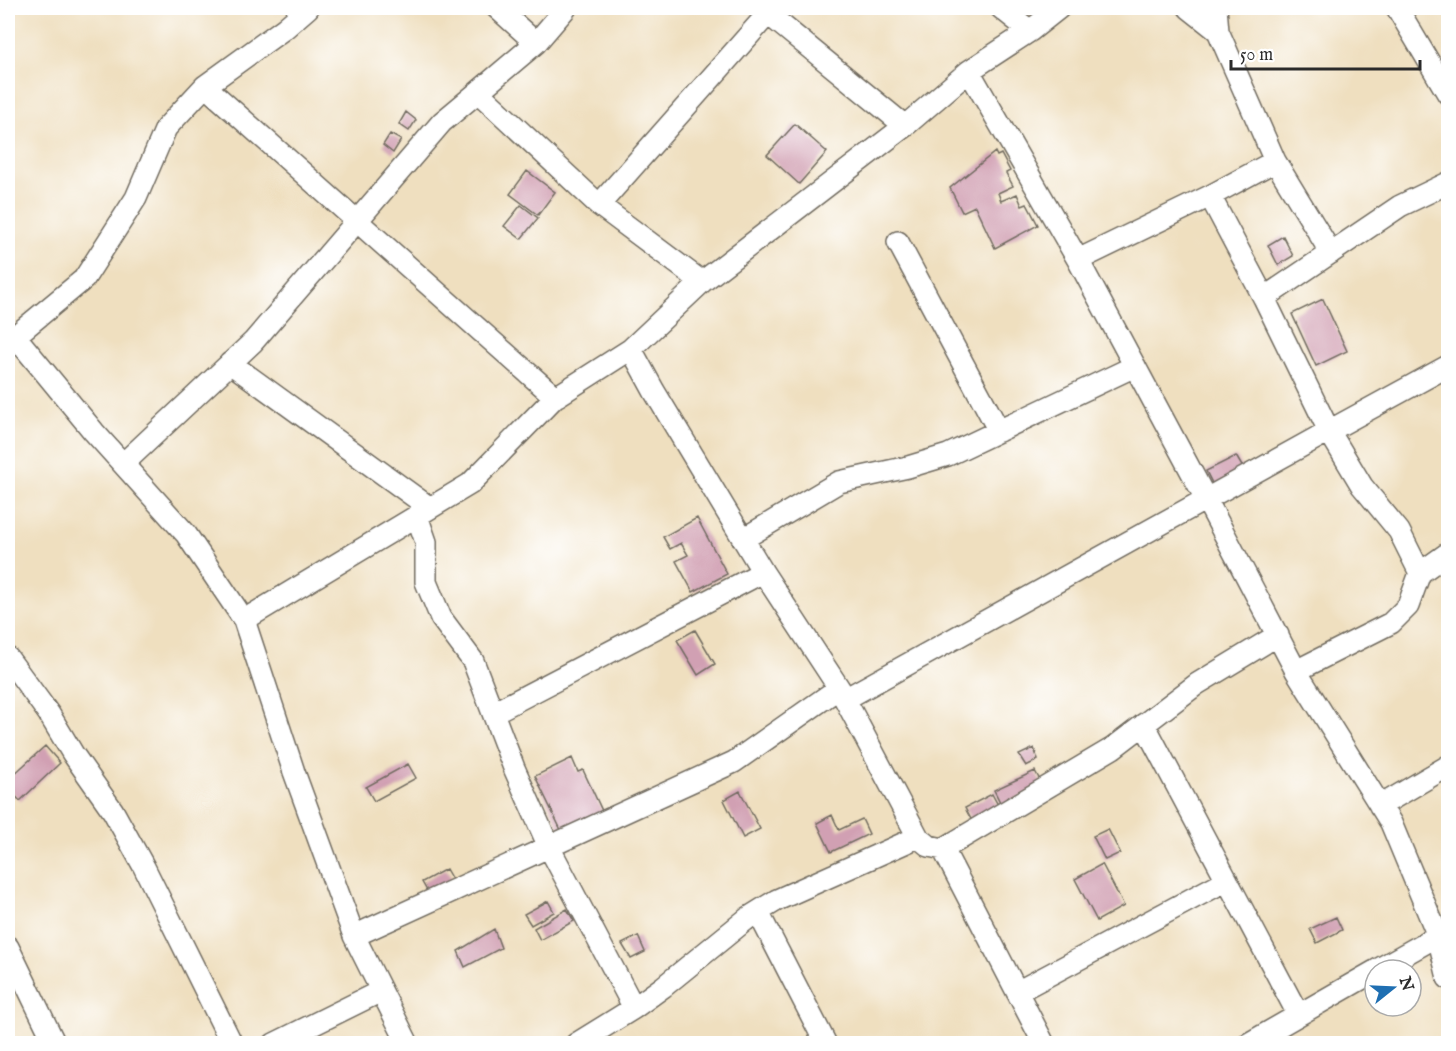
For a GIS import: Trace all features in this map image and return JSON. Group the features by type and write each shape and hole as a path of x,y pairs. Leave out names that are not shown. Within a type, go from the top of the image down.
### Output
{"street":[{"path":"308,8 285,28 205,86 166,129 136,198 84,279 11,339 186,534 244,620 294,772 354,936 408,1044"},
{"path":"497,8 536,43"},
{"path":"123,464 253,342 442,122 536,43 566,8"},
{"path":"1001,8 1030,31"},
{"path":"244,620 470,484 555,397 632,349 702,282 905,126 969,70 1030,31 1059,8"},
{"path":"1189,8 1218,31"},
{"path":"1216,8 1218,31 1275,161 1331,253"},
{"path":"1397,8 1449,94"},
{"path":"599,205 767,10 905,126"},
{"path":"969,70 1078,260 1296,672 1391,823 1443,933 1449,978"},
{"path":"205,86 555,397"},
{"path":"478,92 599,205 702,282"},
{"path":"1078,260 1210,196 1275,161"},
{"path":"1264,298 1400,206 1449,183"},
{"path":"1210,196 1264,298 1329,430 1362,486 1399,531 1420,573"},
{"path":"898,242 999,430"},
{"path":"632,349 654,391 763,572 842,693 918,837 929,846 943,849 1113,748 1197,684 1278,635"},
{"path":"230,363 424,512 426,582 441,618 473,661 514,768 549,847 634,1008"},
{"path":"743,539 839,482 908,467 948,455 1135,366"},
{"path":"354,936 734,762 842,693 1206,500 1329,430 1449,366"},
{"path":"1296,672 1391,622 1408,606 1420,573 1449,553"},
{"path":"494,713 763,572"},
{"path":"8,658 49,714 112,811 149,877 232,1044"},
{"path":"1144,724 1298,1014"},
{"path":"1380,806 1449,766"},
{"path":"576,1044 634,1008 748,918 777,900 918,837"},
{"path":"943,849 1044,1044"},
{"path":"1017,992 1227,880"},
{"path":"758,912 826,1044"},
{"path":"1398,958 1443,933"},
{"path":"8,947 54,1044"},
{"path":"1248,1044 1363,977"},
{"path":"274,1044 381,991"}],"building":[{"path":"406,112 416,120 409,131 399,124"},
{"path":"795,124 827,152 799,184 767,155"},
{"path":"390,134 401,140 393,153 383,145"},
{"path":"995,152 997,156 1001,154 1010,171 1006,173 1013,186 998,193 1001,201 1017,194 1022,206 1027,204 1038,225 995,248 975,206 962,212 950,188"},
{"path":"527,171 555,192 538,215 510,194"},
{"path":"521,205 538,218 521,239 504,226"},
{"path":"1283,236 1293,256 1278,265 1268,245"},
{"path":"1323,299 1347,351 1316,366 1292,314"},
{"path":"1236,456 1246,473 1215,489 1206,471"},
{"path":"697,518 727,574 693,592 676,561 688,555 681,543 670,549 663,537"},
{"path":"695,630 715,664 698,675 677,640"},
{"path":"45,746 60,763 20,801 8,788 8,773 11,777"},
{"path":"1034,748 1038,760 1026,766 1019,755"},
{"path":"572,758 578,772 583,770 603,813 562,832 535,776"},
{"path":"408,764 416,778 374,801 366,787"},
{"path":"1035,771 1043,786 1002,806 994,790"},
{"path":"740,791 760,829 743,838 724,800"},
{"path":"992,794 999,807 972,821 965,808"},
{"path":"832,815 839,830 862,819 869,834 831,852 817,823"},
{"path":"1108,829 1120,853 1105,860 1093,836"},
{"path":"1102,864 1124,906 1097,921 1075,879"},
{"path":"446,869 454,883 430,896 422,882"},
{"path":"548,901 554,912 531,925 524,914"},
{"path":"567,909 574,921 540,940 534,928"},
{"path":"1336,917 1342,930 1317,943 1310,929"},
{"path":"494,929 501,948 465,967 458,951"},
{"path":"638,936 645,952 631,959 622,944"}]}
